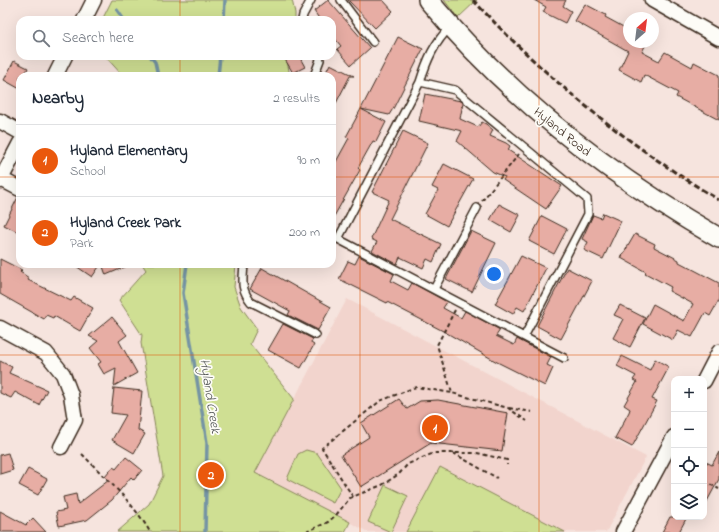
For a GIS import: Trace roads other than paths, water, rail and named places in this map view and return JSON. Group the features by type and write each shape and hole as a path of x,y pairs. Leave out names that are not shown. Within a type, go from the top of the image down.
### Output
{"street":[{"path":"86,16 94,0"},
{"name":"Hyland Road","path":"428,0 451,26 512,88 583,148 607,167 656,200 719,238"},
{"path":"652,0 719,38"},
{"path":"57,72 63,60"},
{"path":"0,121 16,130"},
{"path":"16,151 1,180 16,187"},
{"path":"0,328 46,352 63,374 71,395 74,420 61,447"},
{"path":"707,376 719,352"},
{"path":"623,532 671,443"}],"lane":[{"path":"303,16 311,0"},
{"path":"341,0 373,42"},
{"path":"451,26 445,31 428,57 420,82 338,239 564,358"},
{"path":"316,72 320,60"},
{"path":"420,82 455,90 587,199 588,214 524,337"},
{"path":"434,289 477,208"},
{"path":"244,268 244,293 251,302 316,335"}],"waterway":[{"path":"224,16 225,0"},
{"name":"Hyland Creek","path":"117,10 121,16"},
{"name":"Hyland Creek","path":"153,60 157,72"},
{"path":"218,72 220,60"},
{"name":"Hyland Creek","path":"186,268 183,293 207,443 205,532"}],"railway":[{"path":"473,0 530,57 589,109 652,156 719,200"}],"place":[{"name":"Hyland Elementary","path":"435,428"},
{"name":"Hyland Creek Park","path":"211,475"}]}
